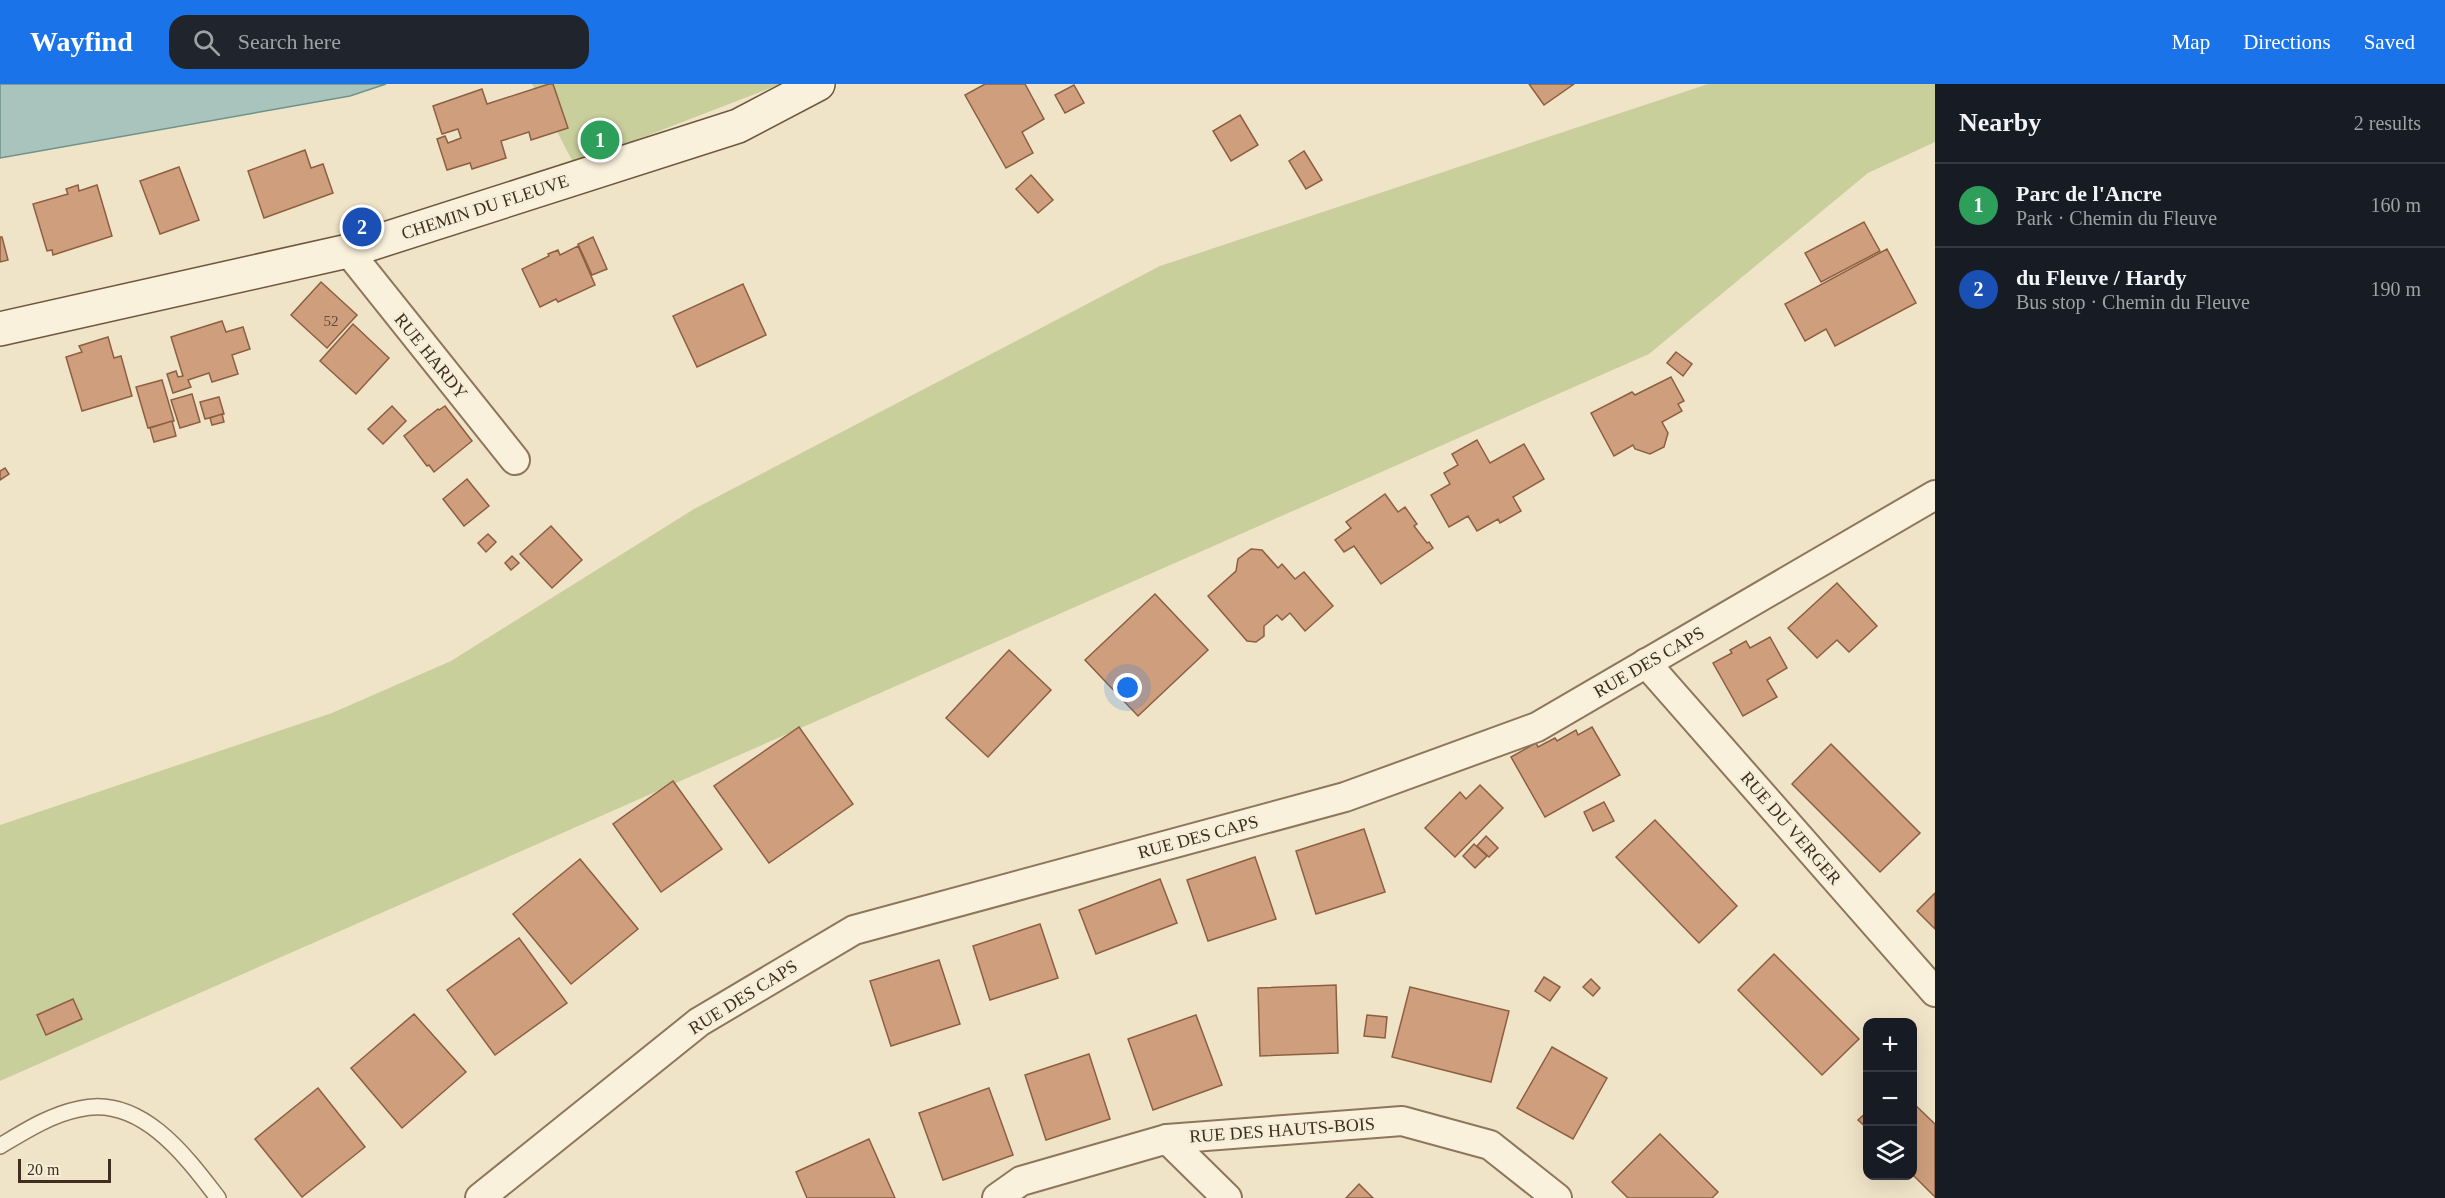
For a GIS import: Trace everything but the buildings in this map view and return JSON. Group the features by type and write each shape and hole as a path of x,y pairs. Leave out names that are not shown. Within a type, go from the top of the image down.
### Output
{"street":[{"name":"CHEMIN DU FLEUVE","path":"0,329 348,251 738,126 818,84"},
{"name":"RUE HARDY","path":"348,251 515,460"},
{"name":"RUE DES CAPS","path":"480,1198 699,1022 854,930 1345,797 1537,727 1935,495"},
{"name":"RUE DU VERGER","path":"1646,663 1935,992"},
{"name":"RUE DES HAUTS-BOIS","path":"997,1198 1021,1181 1167,1138 1402,1121 1490,1145 1557,1198"},
{"path":"1167,1138 1227,1198"}],"lane":[{"path":"0,1146 47,1119 81,1108 107,1107 127,1112 160,1132 180,1150 218,1198"}],"green space":[{"path":"532,84 781,84 574,164"},
{"path":"1708,84 1935,84 1935,142 1868,173 1649,354 0,1081 0,825 332,713 451,661 694,509 1160,266"}],"water":[{"path":"0,84 386,84 350,96 0,158"}],"place":[{"name":"Parc de l'Ancre","path":"600,140"},
{"name":"du Fleuve / Hardy","path":"362,227"}]}
